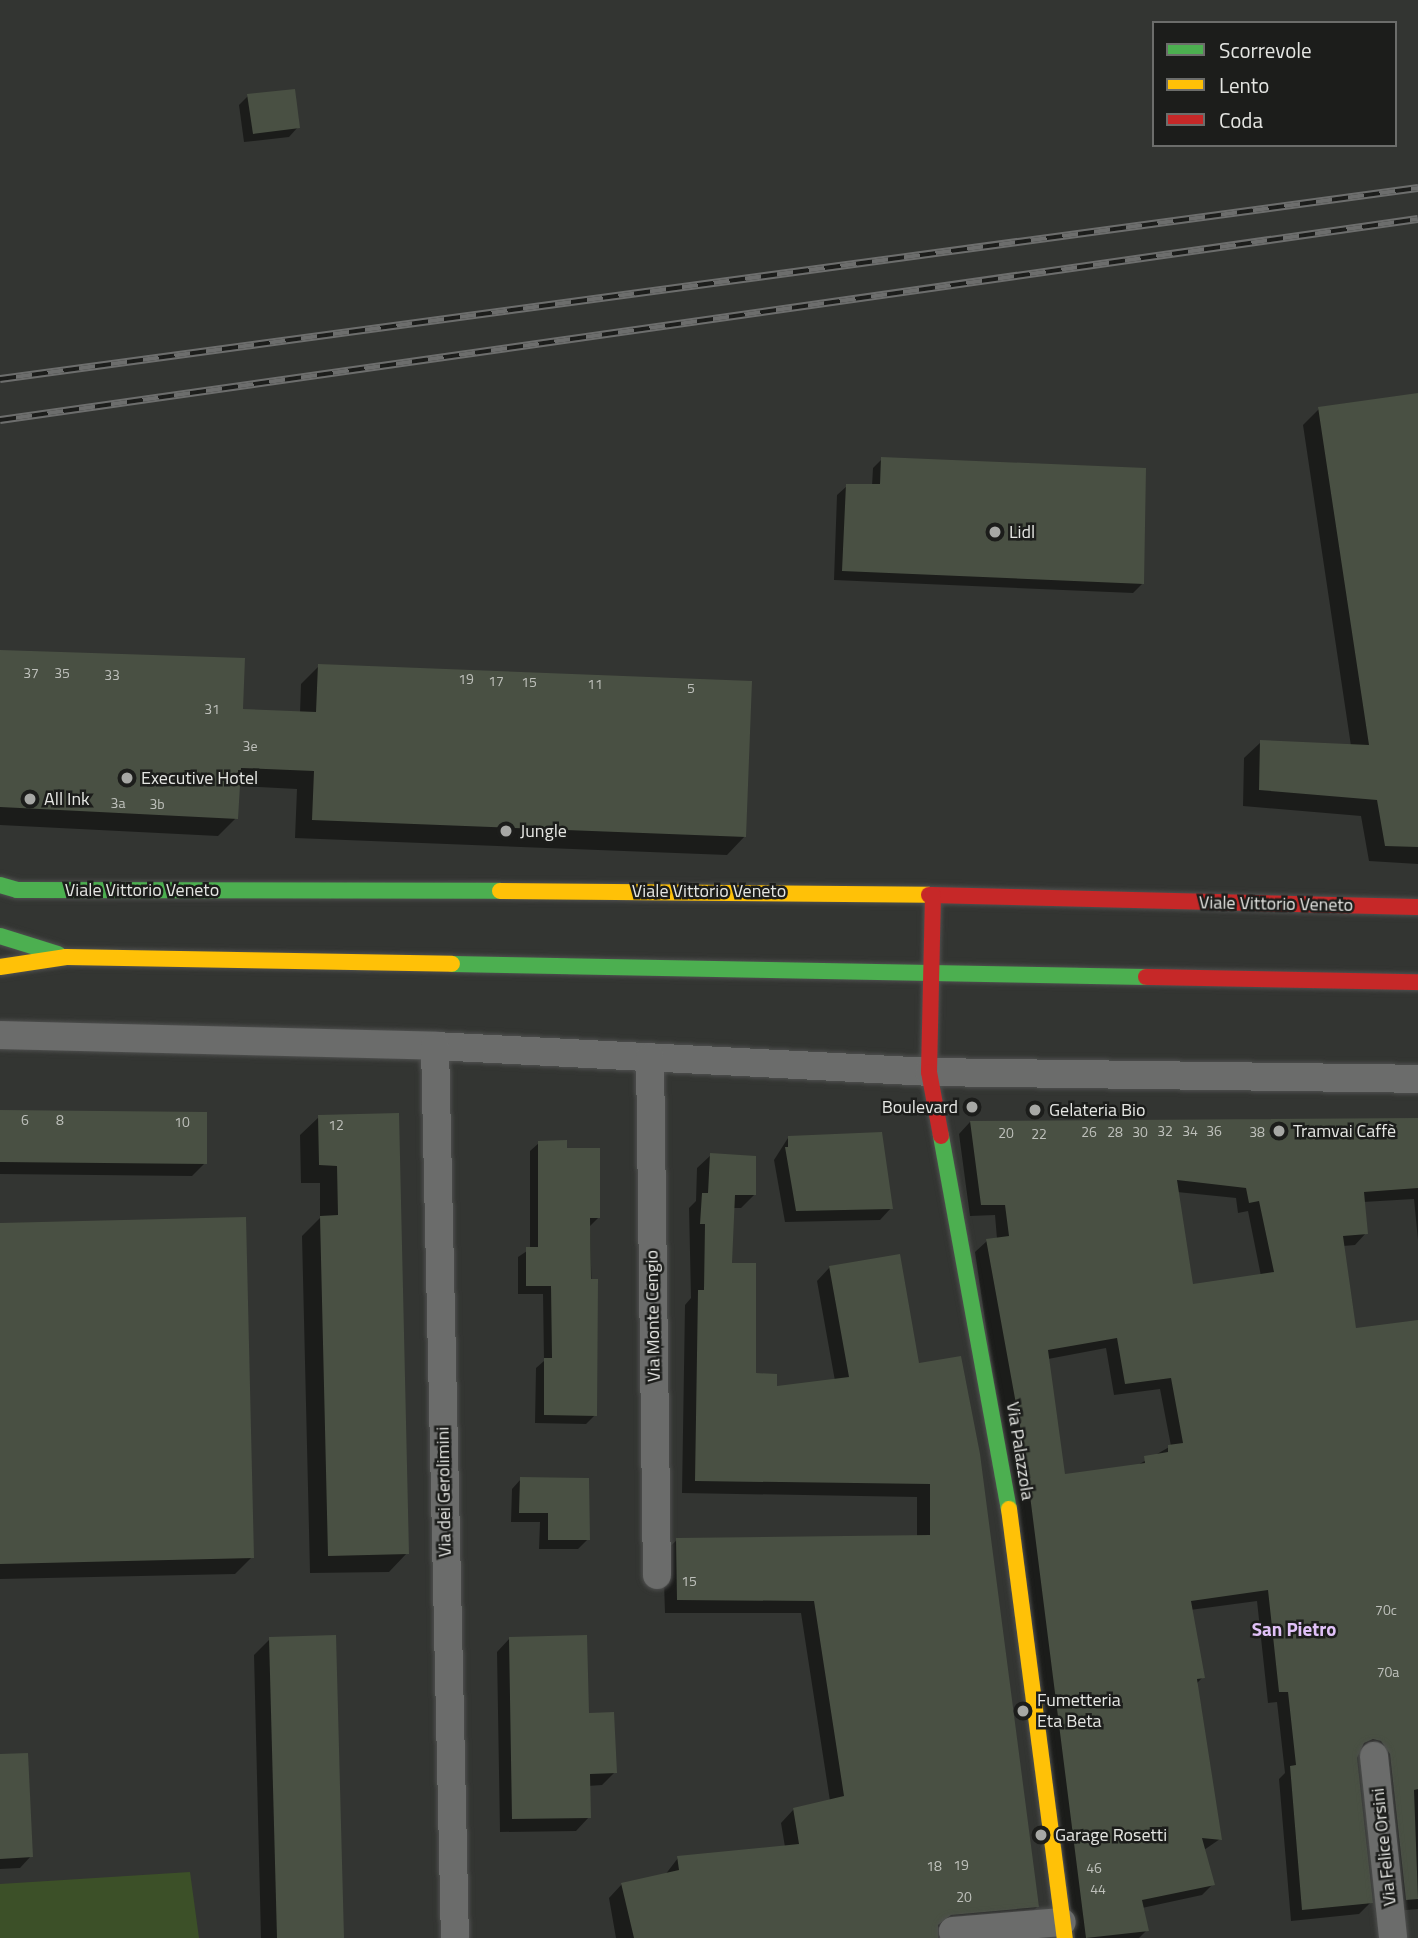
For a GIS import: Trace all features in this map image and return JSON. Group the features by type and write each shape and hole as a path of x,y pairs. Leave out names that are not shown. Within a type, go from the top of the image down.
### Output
{"street":[{"name":"Viale Vittorio Veneto","path":"0,885 17,890 933,895 1418,907"},
{"name":"Via Palazzola","path":"933,895 929,1072 1002,1451 1064,1930"},
{"path":"0,936 66,957"},
{"path":"0,967 66,957 1418,982"},
{"path":"0,1035 435,1046 929,1072 1418,1079"},
{"name":"Via dei Gerolimini","path":"435,1046 455,1938"},
{"name":"Via Monte Cengio","path":"650,1057 657,1575"},
{"name":"Via Felice Orsini","path":"1374,1756 1393,1938"},
{"path":"955,1938 953,1931 1064,1930"}],"green space":[{"path":"190,1872 199,1938 0,1938 0,1884"}],"building":[{"path":"295,89 300,128 253,134 247,94"},
{"path":"1418,393 1418,847 1385,846 1377,800 1259,790 1260,740 1369,745 1318,407"},
{"name":"Lidl","path":"881,457 1146,468 1144,584 842,571 846,484 880,484"},
{"path":"0,650 245,658 243,709 316,712 318,664 752,681 746,837 312,820 314,771 241,768 238,819 0,807"},
{"path":"0,1110 207,1112 207,1164 0,1162"},
{"path":"399,1113 409,1554 328,1556 320,1216 338,1215 337,1166 319,1165 318,1115"},
{"path":"1418,1118 1418,1188 1364,1192 1368,1234 1343,1236 1356,1328 1418,1320 1418,1789 1414,1790 1418,1899 1406,1900 1390,1754 1381,1741 1373,1739 1364,1743 1357,1758 1373,1903 1302,1910 1290,1766 1296,1765 1288,1692 1279,1692 1268,1590 1191,1601 1205,1678 1197,1679 1222,1840 1202,1838 1215,1885 1142,1900 1149,1931 1086,1938 1024,1448 986,1239 1009,1236 1005,1205 981,1205 970,1121","holes":["1177,1180 1246,1188 1249,1203 1259,1201 1274,1272 1193,1284","1117,1338 1125,1384 1171,1378 1183,1443 1168,1445 1168,1452 1144,1456 1145,1463 1065,1474 1048,1350"]},
{"path":"882,1132 893,1209 796,1211 785,1147 788,1147 788,1136"},
{"path":"567,1140 567,1148 600,1148 600,1218 590,1218 591,1279 598,1279 597,1416 544,1415 544,1358 552,1358 551,1286 526,1286 526,1247 538,1247 538,1141"},
{"path":"710,1153 756,1156 756,1195 735,1195 732,1263 756,1263 756,1373 777,1374 777,1386 849,1377 829,1266 900,1254 919,1363 961,1356 980,1454 1039,1907 951,1915 938,1925 938,1938 634,1938 621,1883 679,1870 677,1856 799,1844 793,1808 844,1796 814,1601 677,1600 676,1538 930,1535 930,1484 695,1481 698,1290 704,1290 705,1224 700,1224 702,1193 708,1193"},
{"path":"246,1217 254,1558 0,1564 0,1223"},
{"path":"520,1477 589,1478 590,1540 548,1540 548,1513 519,1513"},
{"path":"336,1635 344,1938 277,1938 269,1637"},
{"path":"587,1635 589,1713 614,1712 617,1773 590,1774 591,1818 512,1819 509,1637"},
{"path":"28,1753 33,1857 0,1859 0,1754"}],"railway":[{"path":"0,379 1418,188"},
{"path":"0,420 1418,219"}],"traffic: fast":[{"path":"0,885 17,890 500,891"},
{"path":"0,936 58,954"},
{"path":"452,964 1146,977"},
{"path":"941,1136 1009,1509"}],"traffic: slow":[{"path":"500,891 929,895"},
{"path":"0,967 66,957 452,964"},
{"path":"1009,1509 1065,1938"}],"traffic: jam":[{"path":"929,895 1418,907"},
{"path":"933,895 929,1072 941,1136"},
{"path":"1146,977 1418,982"}],"place":[{"name":"Lidl","path":"995,532"},
{"name":"Executive Hotel","path":"127,778"},
{"name":"All Ink","path":"30,799"},
{"name":"Jungle","path":"506,831"},
{"name":"Boulevard","path":"972,1107"},
{"name":"Gelateria Bio","path":"1035,1110"},
{"name":"Tramvai Caffè","path":"1279,1131"},
{"name":"Fumetteria Eta Beta","path":"1023,1711"},
{"name":"Garage Rosetti","path":"1041,1835"}],"district":[{"name":"San Pietro","path":"1294,1629"}]}
